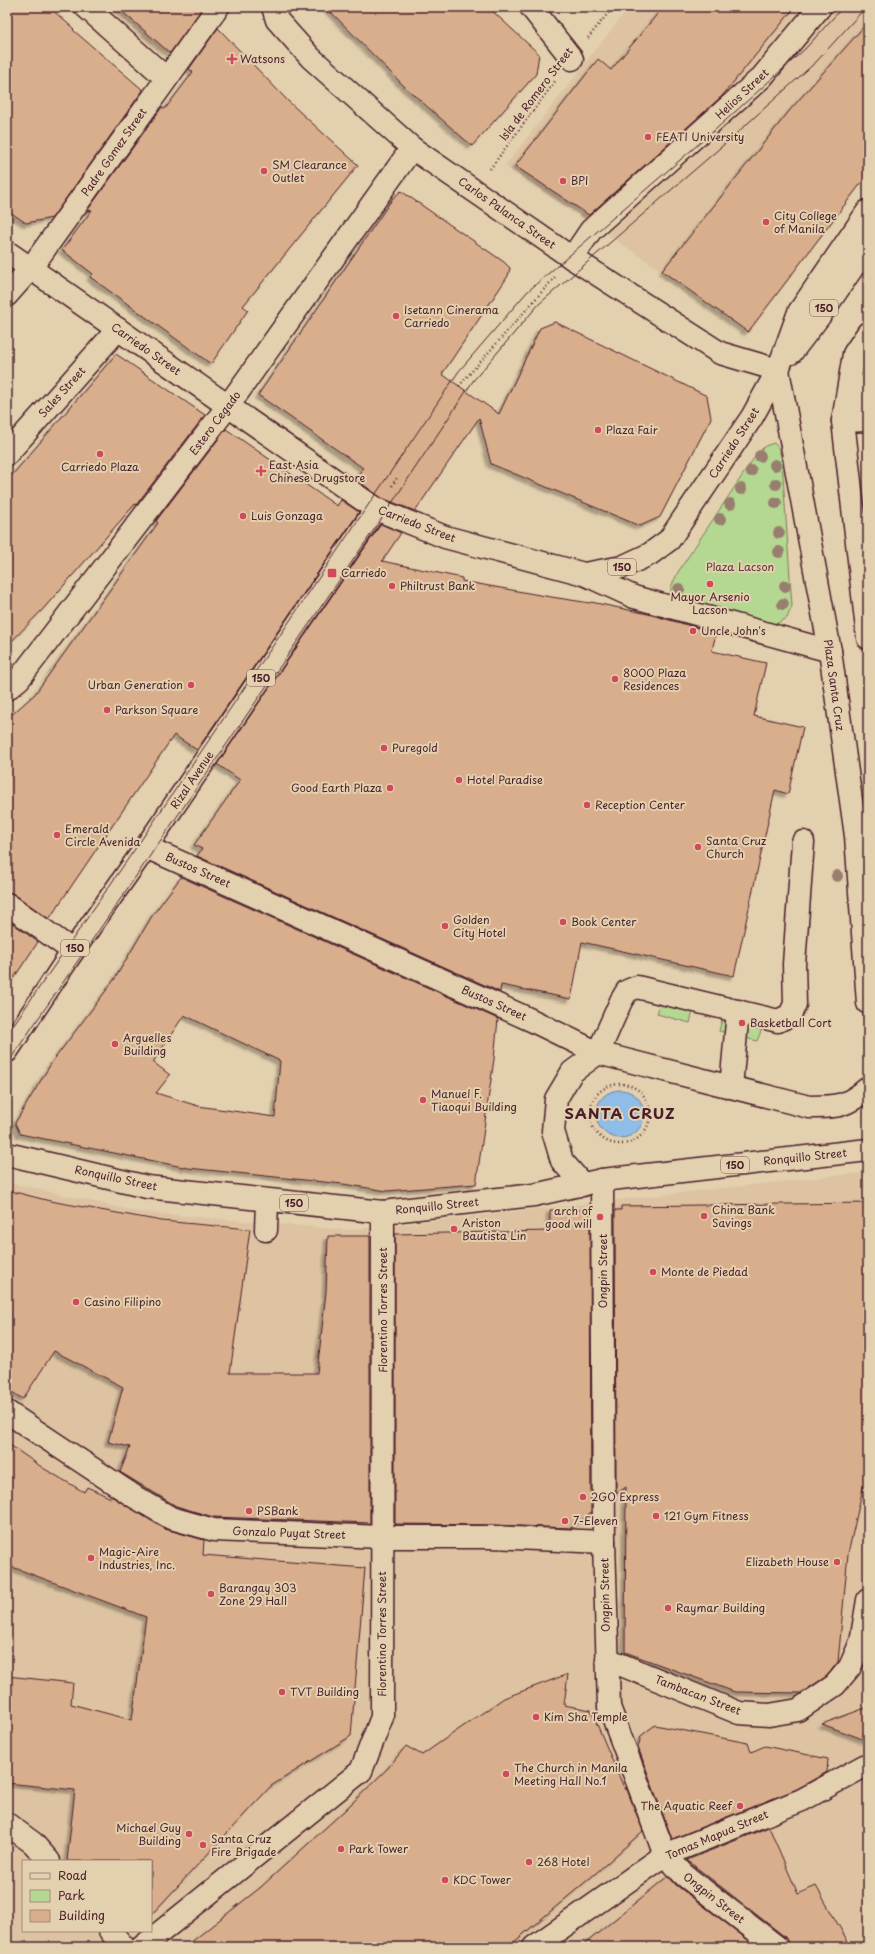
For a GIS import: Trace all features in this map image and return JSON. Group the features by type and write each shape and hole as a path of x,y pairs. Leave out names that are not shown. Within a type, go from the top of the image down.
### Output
{"street":[{"path":"86,7 166,78"},
{"name":"Padre Gomez Street","path":"7,294 31,268 218,7"},
{"name":"Carlos Palanca Street","path":"273,7 277,20 311,58 412,148 572,258 720,353 778,370"},
{"path":"531,7 572,59"},
{"name":"Helios Street","path":"572,258 591,230 762,77 820,7"},
{"name":"Estero Cegado","path":"7,689 19,679 228,406 412,148"},
{"path":"778,370 799,312 868,211"},
{"name":"150","path":"778,370 821,314 868,245"},
{"name":"Carriedo Street","path":"7,252 376,509 445,537 584,574 622,567 650,554 669,540 752,417 778,370"},
{"name":"Sales Street","path":"7,454 118,329"},
{"path":"868,332 854,354 843,421 868,638"},
{"name":"Plaza Santa Cruz","path":"778,370 830,651 862,836 868,1003"},
{"path":"843,421 868,385"},
{"path":"843,421 868,420"},
{"name":"Rizal Avenue","path":"7,1051 73,950 146,847 376,509"},
{"path":"584,574 634,597 830,651"},
{"path":"593,1182 562,1161 553,1131 556,1099 572,1072 598,1053 627,991 637,987 778,1021 790,1016 795,1004 794,964 803,842"},
{"name":"Bustos Street","path":"146,847 532,1020 598,1053 809,1107 836,1107 861,1094"},
{"path":"7,904 73,950"},
{"path":"731,1087 738,1011"},
{"name":"Ronquillo Street","path":"7,1154 147,1186 267,1201 383,1212 534,1195 593,1182 868,1150"},
{"name":"Ongpin Street","path":"593,1182 609,1707 665,1855 684,1875 777,1947"},
{"path":"266,1230 267,1201"},
{"name":"Florentino Torres Street","path":"142,1947 361,1771 382,1717 383,1212"},
{"name":"Gonzalo Puyat Street","path":"7,1412 135,1497 171,1518 214,1530 382,1537 491,1537 604,1542"},
{"name":"Tambacan Street","path":"607,1660 739,1713 769,1715 798,1710 835,1685 850,1667 860,1642 868,1600"},
{"name":"Tomas Mapua Street","path":"534,1947 665,1855 802,1800 868,1764"},
{"path":"7,1824 33,1843 48,1860"},
{"path":"111,1932 124,1947"}],"path":[{"name":"Isla de Romero Street","path":"474,190 613,7"},
{"path":"459,386 572,258"},
{"path":"616,1083 628,1084 639,1090 647,1098 650,1110 649,1122 644,1133 635,1140 624,1144 611,1143 601,1138 593,1129 589,1117 590,1105 596,1094 605,1087 616,1083"}],"shaded area":[{"path":"105,7 196,7 161,55"},
{"name":"FEATI University","path":"629,7 868,7 868,164 790,110 662,271 505,166"},
{"path":"868,1172 868,1947 7,1947 7,1182 139,1212 349,1230"}],"green space":[{"name":"Plaza Lacson","path":"774,443 779,449 782,461 792,606 787,618 776,624 681,604 671,597 671,587 678,572 756,455 765,446"},
{"path":"664,990 696,998 690,1023 657,1014"},
{"name":"Basketball Cort","path":"726,1005 767,1016 757,1041 719,1031"}],"water":[{"path":"620,1090 629,1092 637,1097 642,1105 644,1114 642,1123 637,1131 629,1136 620,1138 611,1136 603,1131 598,1123 596,1114 598,1105 603,1097 611,1092"}],"building":[{"path":"7,7 49,7 74,29 73,30 143,90 52,218 26,223 7,210"},
{"path":"117,7 198,7 201,10 170,53"},
{"path":"326,7 488,7 539,54 536,74 472,146 405,87"},
{"path":"663,7 795,7 722,96 589,215 515,166 598,59 611,70"},
{"name":"City College of Manila","path":"868,22 868,174 748,332 662,271 790,110"},
{"name":"SM Clearance Outlet","path":"218,28 289,102 358,165 243,306 248,310 211,364 90,277 93,274 62,250 92,210 87,211 162,107 165,109 193,72 189,69"},
{"path":"401,191 504,262 510,268 508,276 442,374 499,414 540,328 555,322 707,396 711,418 660,517 640,526 491,464 479,418 415,511 382,498 355,479 363,468 258,395 393,198"},
{"name":"Carriedo Plaza","path":"116,354 205,415 136,505 135,504 44,608 7,646 7,481"},
{"path":"226,429 337,506 341,500 359,512 197,750 174,735 49,919 14,894 7,892 7,719 35,694 158,523 156,521"},
{"path":"381,524 401,533 382,561 462,578 462,581 545,596 591,602 648,614 716,633 712,651 766,663 754,716 803,727 788,794 775,790 734,976 582,942 571,999 501,985 500,992 197,856 202,849 194,845 240,780 217,764"},
{"path":"181,877 498,1019 494,1059 476,1184 387,1191 343,1184 188,1168 20,1134 15,1123 52,1062 114,980 152,916","holes":["184,1015 280,1061 275,1117 198,1106 156,1093 170,1075 153,1062"]},
{"path":"7,919 38,942 7,988"},
{"path":"7,1190 50,1201 162,1221 250,1229 230,1373 317,1373 326,1292 328,1236 370,1236 370,1523 213,1517 176,1506 120,1472 130,1447 108,1442 123,1387 54,1351 23,1399 7,1389"},
{"path":"868,1203 868,1466 848,1554 838,1662 827,1676 801,1693 735,1692 625,1652 626,1487 616,1494 615,1210 621,1210 621,1206"},
{"path":"550,1210 590,1210 591,1513 571,1528 492,1525 395,1524 395,1234 550,1231"},
{"path":"7,1443 43,1468 84,1492 87,1487 111,1498 111,1496 165,1529 204,1540 203,1555 365,1568 351,1736 271,1786 152,1914 152,1860 67,1860 75,1790 7,1783 7,1676 73,1683 71,1704 132,1720 146,1617 7,1565"},
{"path":"568,1674 564,1705 591,1710 625,1790 626,1787 643,1831 596,1873 508,1947 185,1947 261,1887 345,1810 388,1768 406,1746 422,1755 504,1698"},
{"path":"868,1707 868,1741 822,1724"},
{"path":"655,1725 748,1743 751,1752 765,1746 828,1759 827,1772 797,1789 672,1839 638,1747 641,1736"},
{"path":"769,1827 798,1894 816,1886 851,1947 789,1947 785,1937 687,1860"},
{"path":"668,1876 676,1885 757,1947 581,1947"}],"tram line":[{"path":"7,1034 146,833 459,371 527,292 716,129 805,49 843,7"},
{"path":"7,1064 382,518 473,381 539,304 728,141 817,61 866,7"}],"place":[{"name":"Watsons","path":"232,59"},
{"name":"FEATI University","path":"648,137"},
{"name":"SM Clearance Outlet","path":"264,171"},
{"name":"BPI","path":"563,181"},
{"name":"City College of Manila","path":"766,222"},
{"name":"Isetann Cinerama Carriedo","path":"396,316"},
{"name":"Plaza Fair","path":"598,430"},
{"name":"Carriedo Plaza","path":"100,454"},
{"name":"East Asia Chinese Drugstore","path":"261,471"},
{"name":"Luis Gonzaga","path":"243,516"},
{"name":"Carriedo","path":"332,573"},
{"name":"Mayor Arsenio Lacson","path":"710,584"},
{"name":"Philtrust Bank","path":"392,586"},
{"name":"Uncle John's","path":"693,631"},
{"name":"8000 Plaza Residences","path":"615,679"},
{"name":"Urban Generation","path":"191,685"},
{"name":"Parkson Square","path":"107,710"},
{"name":"Puregold","path":"384,748"},
{"name":"Hotel Paradise","path":"459,780"},
{"name":"Good Earth Plaza","path":"390,788"},
{"name":"Reception Center","path":"587,805"},
{"name":"Emerald Circle Avenida","path":"57,835"},
{"name":"Santa Cruz Church","path":"698,847"},
{"name":"Book Center","path":"563,922"},
{"name":"Golden City Hotel","path":"445,926"},
{"name":"Basketball Cort","path":"742,1023"},
{"name":"Arguelles Building","path":"115,1044"},
{"name":"Manuel F. Tiaoqui Building","path":"423,1100"},
{"name":"China Bank Savings","path":"704,1216"},
{"name":"arch of good will","path":"600,1217"},
{"name":"Ariston Bautista Lin","path":"454,1229"},
{"name":"Monte de Piedad","path":"653,1272"},
{"name":"Casino Filipino","path":"76,1302"},
{"name":"2GO Express","path":"583,1497"},
{"name":"PSBank","path":"249,1511"},
{"name":"121 Gym Fitness","path":"656,1516"},
{"name":"7-Eleven","path":"565,1521"},
{"name":"Magic-Aire Industries, Inc.","path":"91,1558"},
{"name":"Elizabeth House","path":"837,1562"},
{"name":"Barangay 303 Zone 29 Hall","path":"211,1594"},
{"name":"Raymar Building","path":"668,1608"},
{"name":"TVT Building","path":"282,1692"},
{"name":"Kim Sha Temple","path":"536,1717"},
{"name":"The Church in Manila Meeting Hall No.1","path":"506,1774"},
{"name":"The Aquatic Reef","path":"740,1806"},
{"name":"Michael Guy Building","path":"189,1834"},
{"name":"Santa Cruz Fire Brigade","path":"203,1845"},
{"name":"Park Tower","path":"341,1849"},
{"name":"268 Hotel","path":"529,1862"},
{"name":"KDC Tower","path":"445,1880"}],"district":[{"name":"SANTA CRUZ","path":"620,1114"}]}
